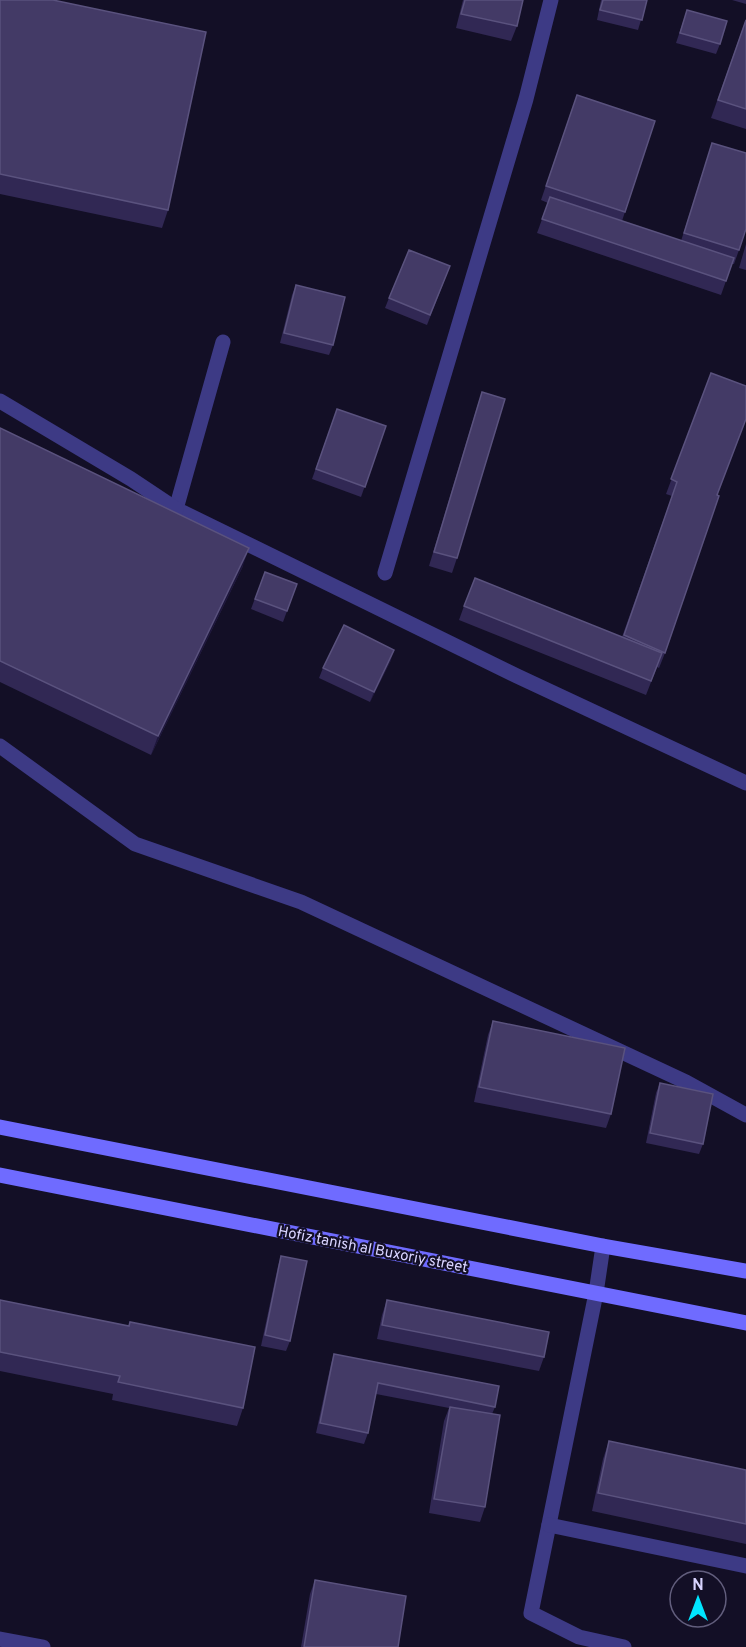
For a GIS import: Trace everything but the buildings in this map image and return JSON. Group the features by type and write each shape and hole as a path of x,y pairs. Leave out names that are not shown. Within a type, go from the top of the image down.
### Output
{"main road":[{"path":"0,1127 603,1246 746,1271"},
{"name":"Hofiz tanish al Buxoriy street","path":"0,1175 746,1323"}],"street":[{"path":"385,573 526,99 551,0"},
{"path":"176,509 223,342"},
{"path":"0,401 131,479 176,509 507,671 746,783"},
{"path":"0,746 135,844 301,902 686,1082 746,1114"},
{"path":"603,1246 596,1293 531,1613 579,1637 624,1647"},
{"path":"549,1526 746,1566"},
{"path":"0,1639 43,1647"}]}
